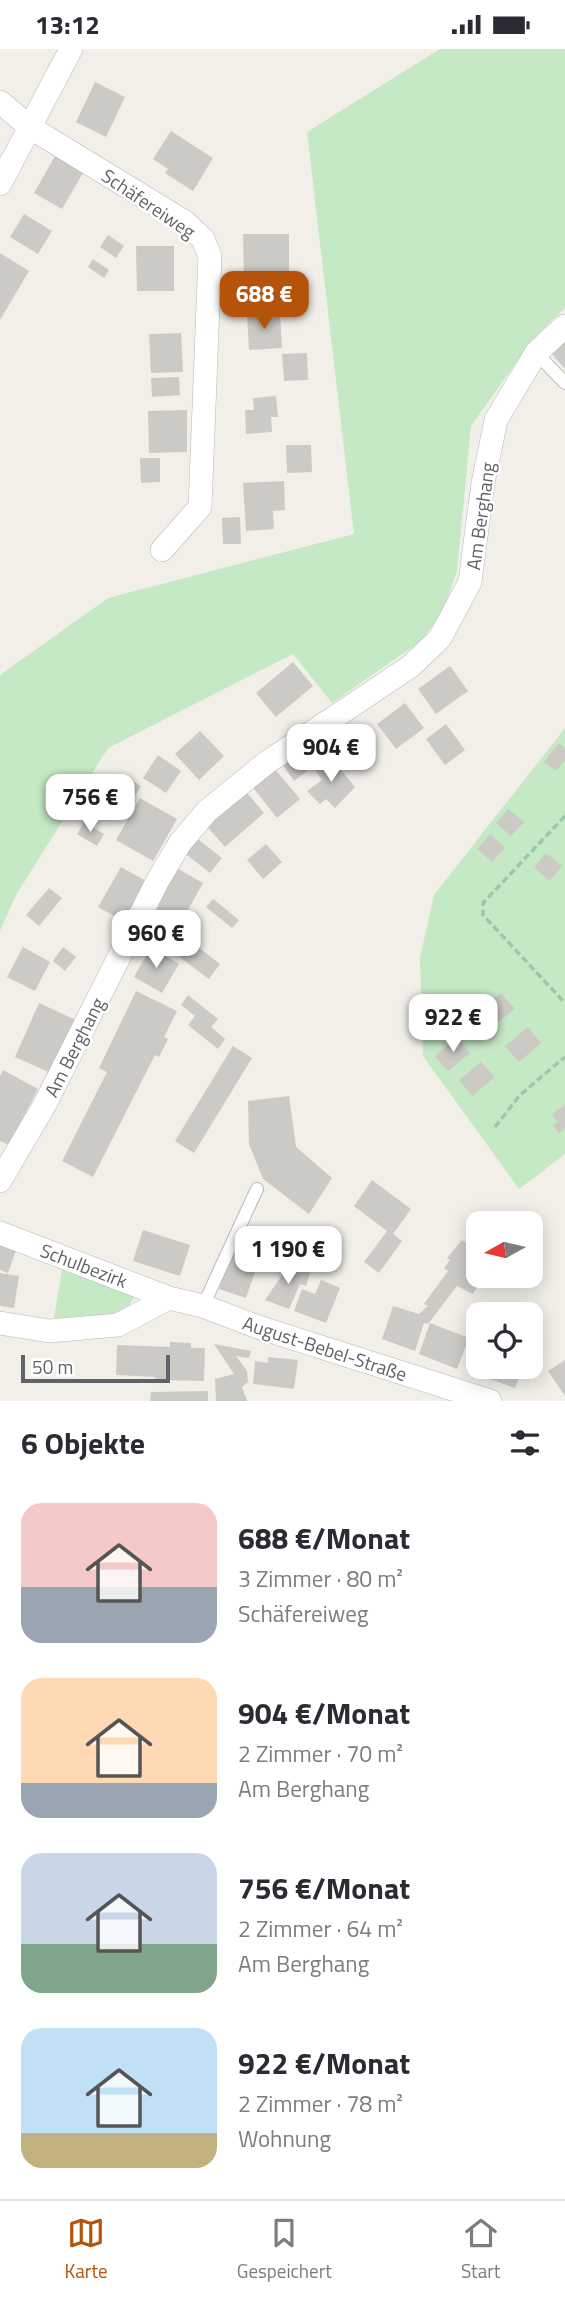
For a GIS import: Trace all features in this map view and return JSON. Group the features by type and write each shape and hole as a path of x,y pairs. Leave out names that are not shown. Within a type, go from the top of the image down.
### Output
{"street":[{"path":"1,183 71,49"},
{"name":"Schäfereiweg","path":"0,102 31,128 185,222 203,239 210,256 200,507 162,550"},
{"name":"Am Berghang","path":"1,1174 45,1104 158,880 180,843 207,811 266,763 411,667 440,638 470,582 483,483 496,420 536,353 565,326"},
{"name":"Schulbezirk","path":"0,1233 169,1298"},
{"path":"0,1323 49,1331 118,1325 169,1298"},
{"name":"August-Bebel-Straße","path":"169,1298 203,1306 258,1327 489,1401"}],"lane":[{"path":"536,353 565,383"},
{"path":"203,1306 257,1189"}],"path":[{"path":"565,815 483,903 483,915 565,1003"},
{"path":"495,1127 520,1095 565,1057"}],"green space":[{"path":"440,49 565,49 565,308 532,340 471,426 457,571 443,611 421,641 332,703 293,654 108,748 16,895 0,931 0,675 108,598 354,534 307,132"},
{"path":"565,728 565,1154 519,1189 423,1056 420,958 434,895"},
{"path":"62,1270 136,1293 126,1312 110,1317 54,1318"}],"building":[{"path":"95,82 125,97 106,137 76,122"},
{"path":"171,131 213,158 193,191 165,173 168,169 153,159"},
{"path":"55,156 83,173 62,209 34,193"},
{"path":"24,214 52,231 38,254 10,237"},
{"path":"243,234 289,234 289,276 244,276"},
{"path":"108,235 124,246 116,258 100,247"},
{"path":"136,246 174,246 174,291 137,291"},
{"path":"0,253 29,271 0,320"},
{"path":"93,259 109,270 104,278 88,267"},
{"path":"280,312 282,348 249,350 247,314"},
{"path":"181,333 183,372 151,373 149,334"},
{"path":"565,341 565,369 551,353"},
{"path":"307,353 308,380 284,381 282,354"},
{"path":"179,377 180,395 152,397 151,378"},
{"path":"276,396 278,417 271,417 272,432 246,434 245,410 254,410 253,398"},
{"path":"187,410 187,452 149,453 148,411"},
{"path":"286,445 311,445 312,472 287,473"},
{"path":"140,458 160,458 160,482 141,483"},
{"path":"284,481 285,510 273,511 274,529 246,531 243,483"},
{"path":"240,517 241,544 223,544 222,518"},
{"path":"293,662 313,686 276,717 256,693"},
{"path":"450,666 468,691 436,714 418,689"},
{"path":"405,703 424,728 396,749 377,724"},
{"path":"446,724 465,750 445,765 426,739"},
{"path":"200,731 224,756 199,780 175,754"},
{"path":"318,737 330,754 294,781 282,764"},
{"path":"559,743 565,748 565,760 556,771 544,762"},
{"path":"158,755 181,771 166,793 143,778"},
{"path":"331,758 355,787 335,808 326,799 320,804 307,791 322,780 314,769"},
{"path":"273,767 300,799 277,818 251,785"},
{"path":"123,775 141,786 131,801 122,795 119,800 111,795"},
{"path":"244,789 264,813 225,847 204,823"},
{"path":"140,798 177,819 153,861 116,840"},
{"path":"508,809 524,822 511,836 496,823"},
{"path":"84,822 104,834 97,846 77,834"},
{"path":"490,834 505,848 492,862 477,849"},
{"path":"194,836 222,858 210,873 182,851"},
{"path":"266,844 282,862 263,879 247,860"},
{"path":"546,853 562,866 549,881 534,867"},
{"path":"121,867 146,881 123,921 98,907"},
{"path":"175,867 203,883 179,926 152,910"},
{"path":"49,888 62,898 39,926 26,915"},
{"path":"213,899 239,920 232,928 206,907"},
{"path":"185,937 220,964 209,979 173,952"},
{"path":"23,947 50,962 35,991 7,977"},
{"path":"63,947 76,957 65,971 53,961"},
{"path":"151,947 179,964 162,993 134,977"},
{"path":"136,991 177,1011 164,1037 168,1039 159,1057 155,1055 93,1177 62,1161 107,1072 99,1068"},
{"path":"501,993 515,1009 492,1027 479,1011"},
{"path":"188,995 218,1019 211,1027 225,1039 218,1049 188,1025 195,1016 181,1005"},
{"path":"39,1003 76,1020 51,1073 15,1057"},
{"path":"528,1027 541,1043 519,1062 505,1046"},
{"path":"457,1037 470,1053 448,1071 435,1056"},
{"path":"233,1046 252,1058 194,1153 175,1141"},
{"path":"481,1062 495,1077 472,1096 459,1080"},
{"path":"3,1070 38,1089 9,1145 0,1141 0,1076"},
{"path":"289,1096 296,1147 332,1178 309,1214 263,1179 249,1144 248,1101"},
{"path":"565,1105 565,1129 559,1133 553,1125 558,1122 552,1114"},
{"path":"372,1180 411,1209 393,1234 402,1241 379,1273 364,1262 387,1231 354,1206"},
{"path":"143,1230 190,1245 180,1276 133,1261"},
{"path":"462,1240 466,1243 466,1288 477,1288 473,1294 457,1286 428,1324 424,1323 415,1351 382,1339 393,1306 419,1314 428,1306 424,1304 448,1271 444,1268 450,1260 447,1258"},
{"path":"0,1245 16,1250 8,1273 0,1270"},
{"path":"232,1253 258,1263 246,1298 219,1289"},
{"path":"290,1263 310,1273 306,1286 300,1284 289,1309 265,1300"},
{"path":"0,1273 19,1276 14,1308 0,1306"},
{"path":"321,1280 340,1288 326,1323 294,1311 302,1289 315,1294"},
{"path":"430,1323 466,1337 466,1346 457,1369 419,1354"},
{"path":"170,1342 191,1343 191,1348 205,1348 204,1381 156,1380 155,1377 116,1375 117,1345 170,1347"},
{"path":"214,1344 251,1351 249,1358 236,1356 247,1371 248,1382 242,1387 247,1401 216,1401 215,1379 234,1374"},
{"path":"268,1357 298,1360 294,1389 253,1384 255,1361 268,1363"},
{"path":"565,1360 565,1396 548,1371"},
{"path":"490,1379 518,1379 515,1388"},
{"path":"208,1391 208,1401 150,1401 151,1392"}]}
